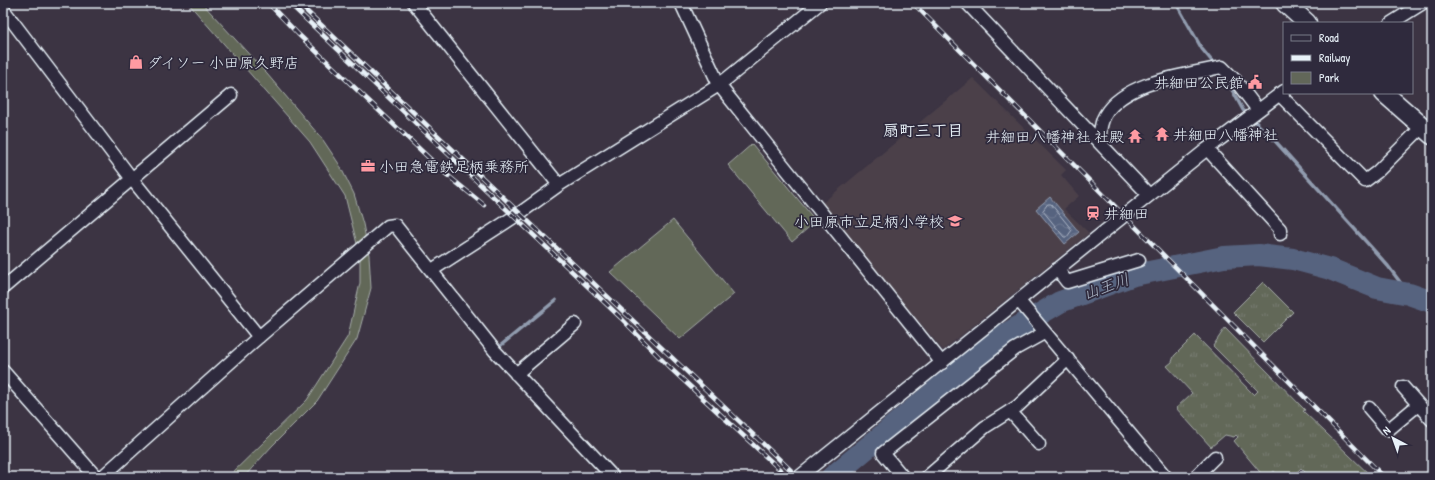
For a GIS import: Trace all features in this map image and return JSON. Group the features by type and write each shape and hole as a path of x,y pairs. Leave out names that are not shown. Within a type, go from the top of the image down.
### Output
{"highway":[{"path":"1286,3 1306,22"},
{"path":"1385,94 1427,131"}],"street":[{"path":"414,3 559,185"},
{"path":"681,3 718,85 942,364"},
{"path":"432,270 520,213 559,185 718,85 820,3"},
{"path":"967,3 1150,196"},
{"path":"1392,22 1423,3"},
{"path":"3,9 132,179 259,337"},
{"path":"1099,142 1104,116 1113,106 1126,96 1151,82 1222,67 1236,81 1255,112"},
{"path":"799,477 942,364 1057,269 1255,112 1282,93 1365,181 1427,131"},
{"path":"3,288 231,95"},
{"path":"1207,150 1280,229 1280,234"},
{"path":"102,477 259,337 388,226 395,225 432,270 466,317 516,374 613,477"},
{"path":"1057,269 1066,282 1139,260"},
{"path":"1019,301 1044,333 1068,358 1166,477"},
{"path":"516,374 575,324"},
{"path":"903,477 883,454 1015,349 1044,333"},
{"path":"927,477 985,426 1018,406 1068,358"},
{"path":"3,371 96,477"},
{"path":"1403,387 1432,420"},
{"path":"1369,408 1388,430 1418,404"},
{"path":"1010,411 1039,444"},
{"path":"1195,477 1215,457"}],"shaded area":[{"name":"小田原市立足柄小学校","path":"973,78 1066,170 1061,175 1079,196 1064,209 1089,233 943,350 820,205"}],"green space":[{"path":"188,3 202,3 267,74 323,140 339,164 354,194 363,224 369,255 371,288 357,339 317,401 272,446 244,477 228,477 307,400 348,336 360,283 360,256 345,196 310,142"},
{"path":"752,144 816,221 792,242 728,165"},
{"path":"673,220 734,294 680,339 610,272"},
{"path":"1263,282 1293,312 1263,342 1233,312"},
{"path":"1225,328 1305,410 1303,411 1372,477 1310,477 1301,468 1292,477 1280,477 1274,471 1267,477 1264,477 1234,441 1238,437 1236,435 1234,437 1225,435 1211,447 1176,408 1192,393 1167,366 1172,362 1174,356 1195,335 1254,395 1258,391 1213,346"}],"water":[{"path":"1050,197 1079,232 1065,244 1036,209"}],"waterway":[{"path":"1176,3 1202,49 1216,66"},
{"path":"1225,77 1243,110 1276,142 1388,266 1409,294"},
{"name":"山王川","path":"832,477 998,339 1060,302 1134,275 1224,257 1259,255 1293,259 1330,269 1377,288 1409,294 1432,302"},
{"path":"500,346 556,300"}],"railway":[{"path":"268,3 298,34 446,174 484,205"},
{"path":"289,3 621,318 668,366 788,477"},
{"path":"298,3 798,477"},
{"path":"913,3 1384,477"}],"place":[{"name":"ダイソー 小田原久野店","path":"136,62"},
{"name":"井細田公民館","path":"1255,82"},
{"name":"井細田八幡神社","path":"1162,134"},
{"name":"井細田八幡神社 社殿","path":"1135,136"},
{"name":"小田急電鉄足柄乗務所","path":"368,166"},
{"name":"井細田","path":"1093,213"},
{"name":"小田原市立足柄小学校","path":"955,221"}],"district":[{"name":"扇町三丁目","path":"923,130"}]}
